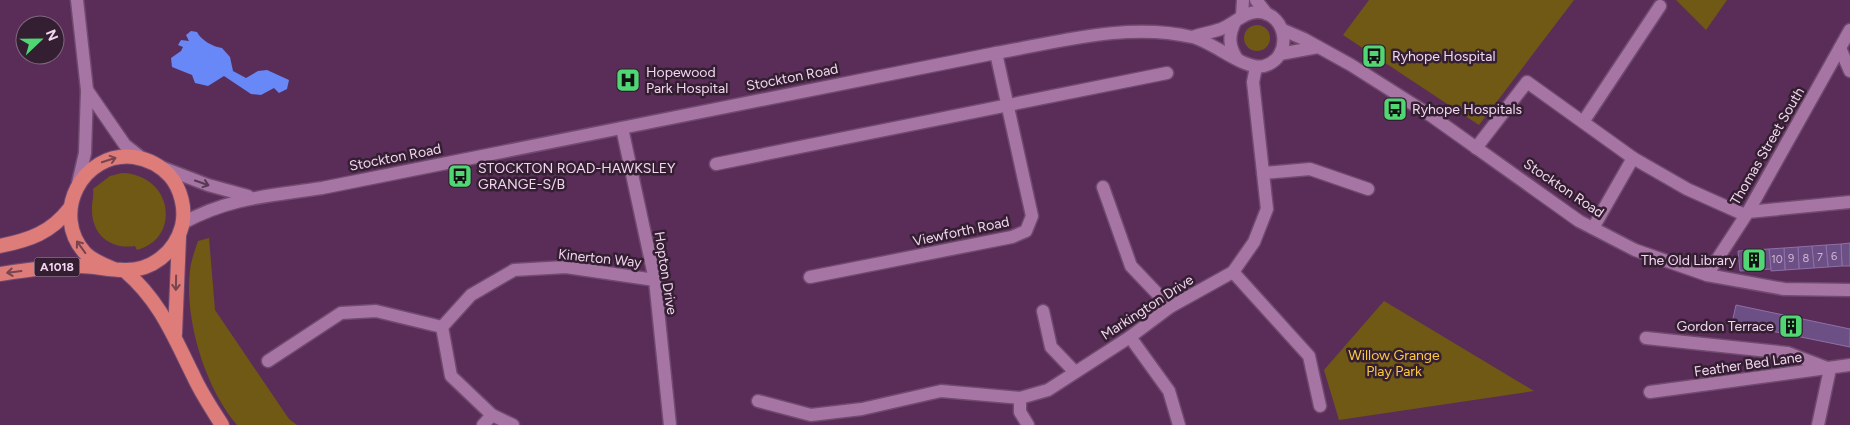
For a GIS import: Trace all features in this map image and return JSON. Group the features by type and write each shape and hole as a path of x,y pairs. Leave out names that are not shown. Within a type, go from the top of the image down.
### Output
{"highway":[{"name":"Stockton Road","path":"0,274 80,266 120,270 138,269 164,257 173,246 181,228 183,206 178,190 170,176 157,165 143,159 124,156 106,160 90,169 78,183 70,208 70,224 81,247 99,263 120,270"},
{"name":"Stockton Road","path":"0,246 27,240 48,231 60,221 70,208"},
{"path":"175,334 181,228"},
{"path":"120,270 150,296 175,334 193,376 222,425"}],"street":[{"path":"77,0 86,90 86,153 78,183"},
{"path":"1237,59 1229,41 1231,31 1239,19 1243,0"},
{"path":"1256,0 1267,14"},
{"path":"1582,122 1660,6"},
{"name":"Stockton Road","path":"1192,37 1258,12 1267,14 1276,20 1283,30 1318,47 1433,117 1579,221 1635,250 1707,275 1784,289 1850,290"},
{"path":"1280,54 1284,38 1283,30"},
{"name":"Thomas Street South","path":"1707,275 1747,213 1850,30"},
{"name":"Stockton Road","path":"181,228 205,211 229,202 322,188 996,53 1102,34 1135,32 1192,37 1208,42 1246,65 1256,67"},
{"path":"1256,67 1265,66 1280,54 1318,47"},
{"path":"1840,48 1850,71"},
{"name":"Viewforth Road","path":"810,277 1012,237 1026,231 1032,216 996,53"},
{"name":"Markington Drive","path":"758,402 811,420 941,391 1020,398 1048,390 1074,371 1130,337 1170,307 1233,272 1254,242 1268,209 1253,82 1256,67"},
{"path":"716,164 1167,73"},
{"path":"1476,148 1527,82 1633,158 1687,189 1747,213 1850,202"},
{"path":"86,90 125,145 143,159"},
{"name":"Hopton Drive","path":"622,128 655,280 670,425"},
{"path":"1593,228 1633,158"},
{"name":"Stockton Road","path":"157,165 208,185 253,198"},
{"path":"1263,173 1310,169 1368,189"},
{"path":"1104,187 1131,266 1170,307"},
{"name":"Kinerton Way","path":"442,327 471,295 514,270 566,267 655,280"},
{"path":"1233,272 1309,356 1320,406"},
{"path":"1043,311 1051,347 1074,371"},
{"path":"268,361 341,313 376,312 442,327 451,376 492,415 513,425"},
{"path":"1130,337 1169,391 1180,425"},
{"path":"1646,338 1788,353 1829,368 1818,425"},
{"name":"Feather Bed Lane","path":"1650,392 1850,365"},
{"path":"1020,398 1020,412 1028,425"},
{"path":"483,425 492,415"}],"green space":[{"path":"1369,0 1574,0 1479,125 1343,35"},
{"path":"1676,0 1727,0 1706,30"},
{"path":"1257,25 1266,29 1270,38 1266,47 1257,51 1248,47 1244,38 1248,29"},
{"path":"122,173 139,176 152,184 161,195 165,208 165,221 161,234 151,244 137,250 135,246 126,247 110,243 99,233 93,217 93,189 110,176"},
{"path":"209,238 215,310 289,419 297,425 237,425 215,392 206,373 194,331 189,289 193,256 198,241"},
{"name":"Willow Grange Play Park","path":"1384,301 1534,391 1339,420 1324,370"}],"water":[{"path":"191,31 197,32 201,38 211,45 222,48 230,57 233,71 246,78 258,71 267,70 289,80 287,89 279,93 274,88 261,95 251,94 224,76 208,86 195,83 192,75 172,67 171,58 181,51 183,47 178,45 181,40 189,41 186,35"}],"building":[{"path":"1850,243 1850,266 1842,266 1841,244"},
{"path":"1841,244 1842,266 1828,267 1826,245"},
{"path":"1826,245 1828,267 1814,268 1812,246"},
{"path":"1812,246 1814,268 1799,269 1798,247"},
{"path":"1798,247 1799,269 1785,270 1784,248"},
{"path":"1784,248 1785,270 1771,271 1769,249"},
{"name":"The Old Library","path":"1769,249 1771,269 1740,271 1738,251"},
{"name":"Gordon Terrace","path":"1736,305 1850,329 1850,347 1732,323"}],"place":[{"name":"Ryhope Hospital","path":"1374,56"},
{"name":"Hopewood Park Hospital","path":"628,80"},
{"name":"Ryhope Hospitals","path":"1395,109"},
{"name":"STOCKTON ROAD-HAWKSLEY GRANGE-S/B","path":"460,176"},
{"name":"The Old Library","path":"1754,260"},
{"name":"Gordon Terrace","path":"1791,326"}]}
